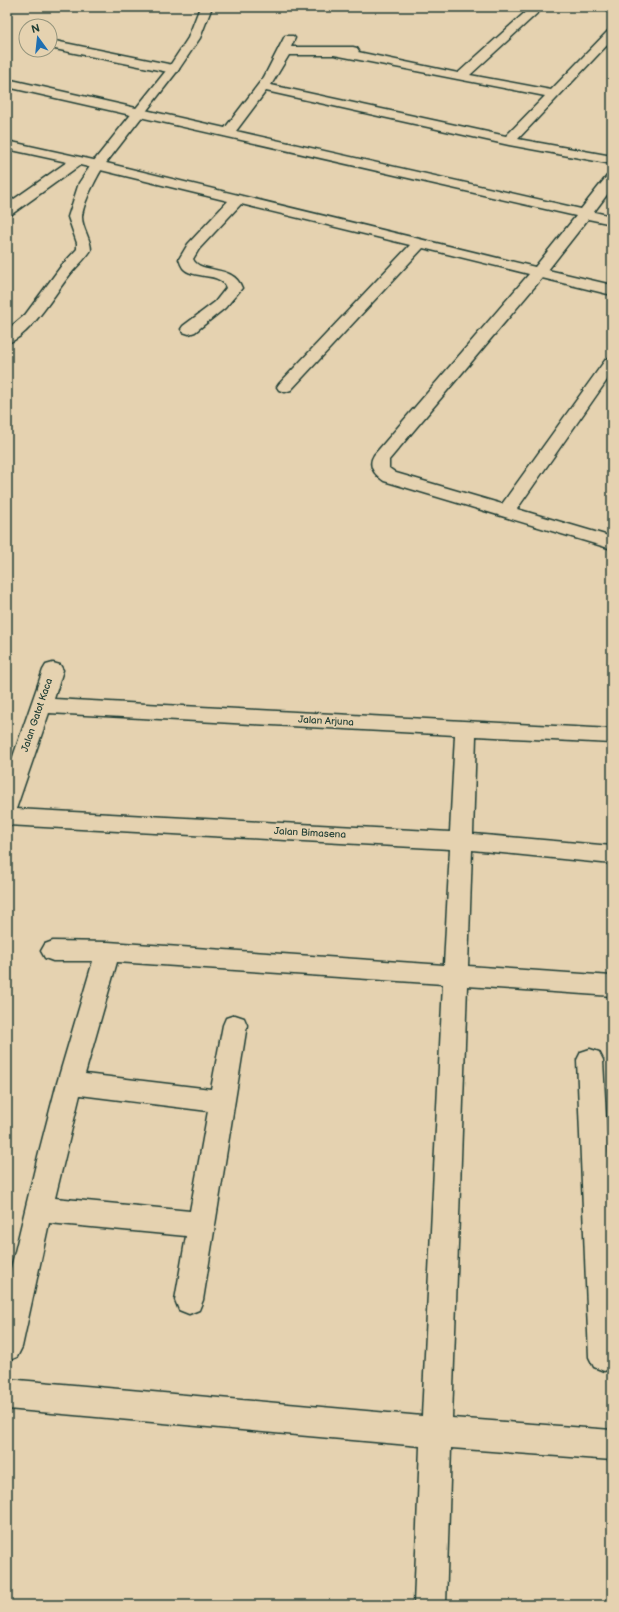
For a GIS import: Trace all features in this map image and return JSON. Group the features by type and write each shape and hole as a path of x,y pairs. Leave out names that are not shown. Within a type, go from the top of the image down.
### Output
{"street":[{"path":"7,338 30,318 67,268 84,250 84,243 76,225 75,217 83,191 98,165 138,112 173,70 194,38 206,7"},
{"path":"461,77 538,7"},
{"path":"509,140 612,33"},
{"path":"227,134 263,87 285,51 289,37"},
{"path":"58,46 173,70"},
{"path":"285,51 396,52"},
{"path":"338,52 552,94"},
{"path":"457,62 473,65"},
{"path":"7,83 612,220"},
{"path":"263,87 509,140 612,160"},
{"path":"7,145 98,165 612,290"},
{"path":"7,211 77,161"},
{"path":"612,180 584,213 539,272 380,458 379,465 383,472 390,477 612,544"},
{"path":"189,329 220,305 234,288 232,281 228,278 194,269 189,266 186,259 193,247 237,200"},
{"path":"285,387 420,243"},
{"path":"506,511 612,362"},
{"name":"Jalan Gatot Kaca","path":"7,806 52,670"},
{"name":"Jalan Arjuna","path":"40,705 612,736"},
{"path":"430,1605 466,729"},
{"name":"Jalan Bimasena","path":"7,817 461,841 612,855"},
{"path":"53,951 108,952 612,986"},
{"path":"7,1347 70,1083 108,952"},
{"path":"188,1300 235,1025"},
{"path":"590,1060 603,1140 605,1250 604,1357"},
{"path":"70,1083 222,1102"},
{"path":"39,1209 201,1225"},
{"path":"7,1394 436,1432 612,1445"}]}
